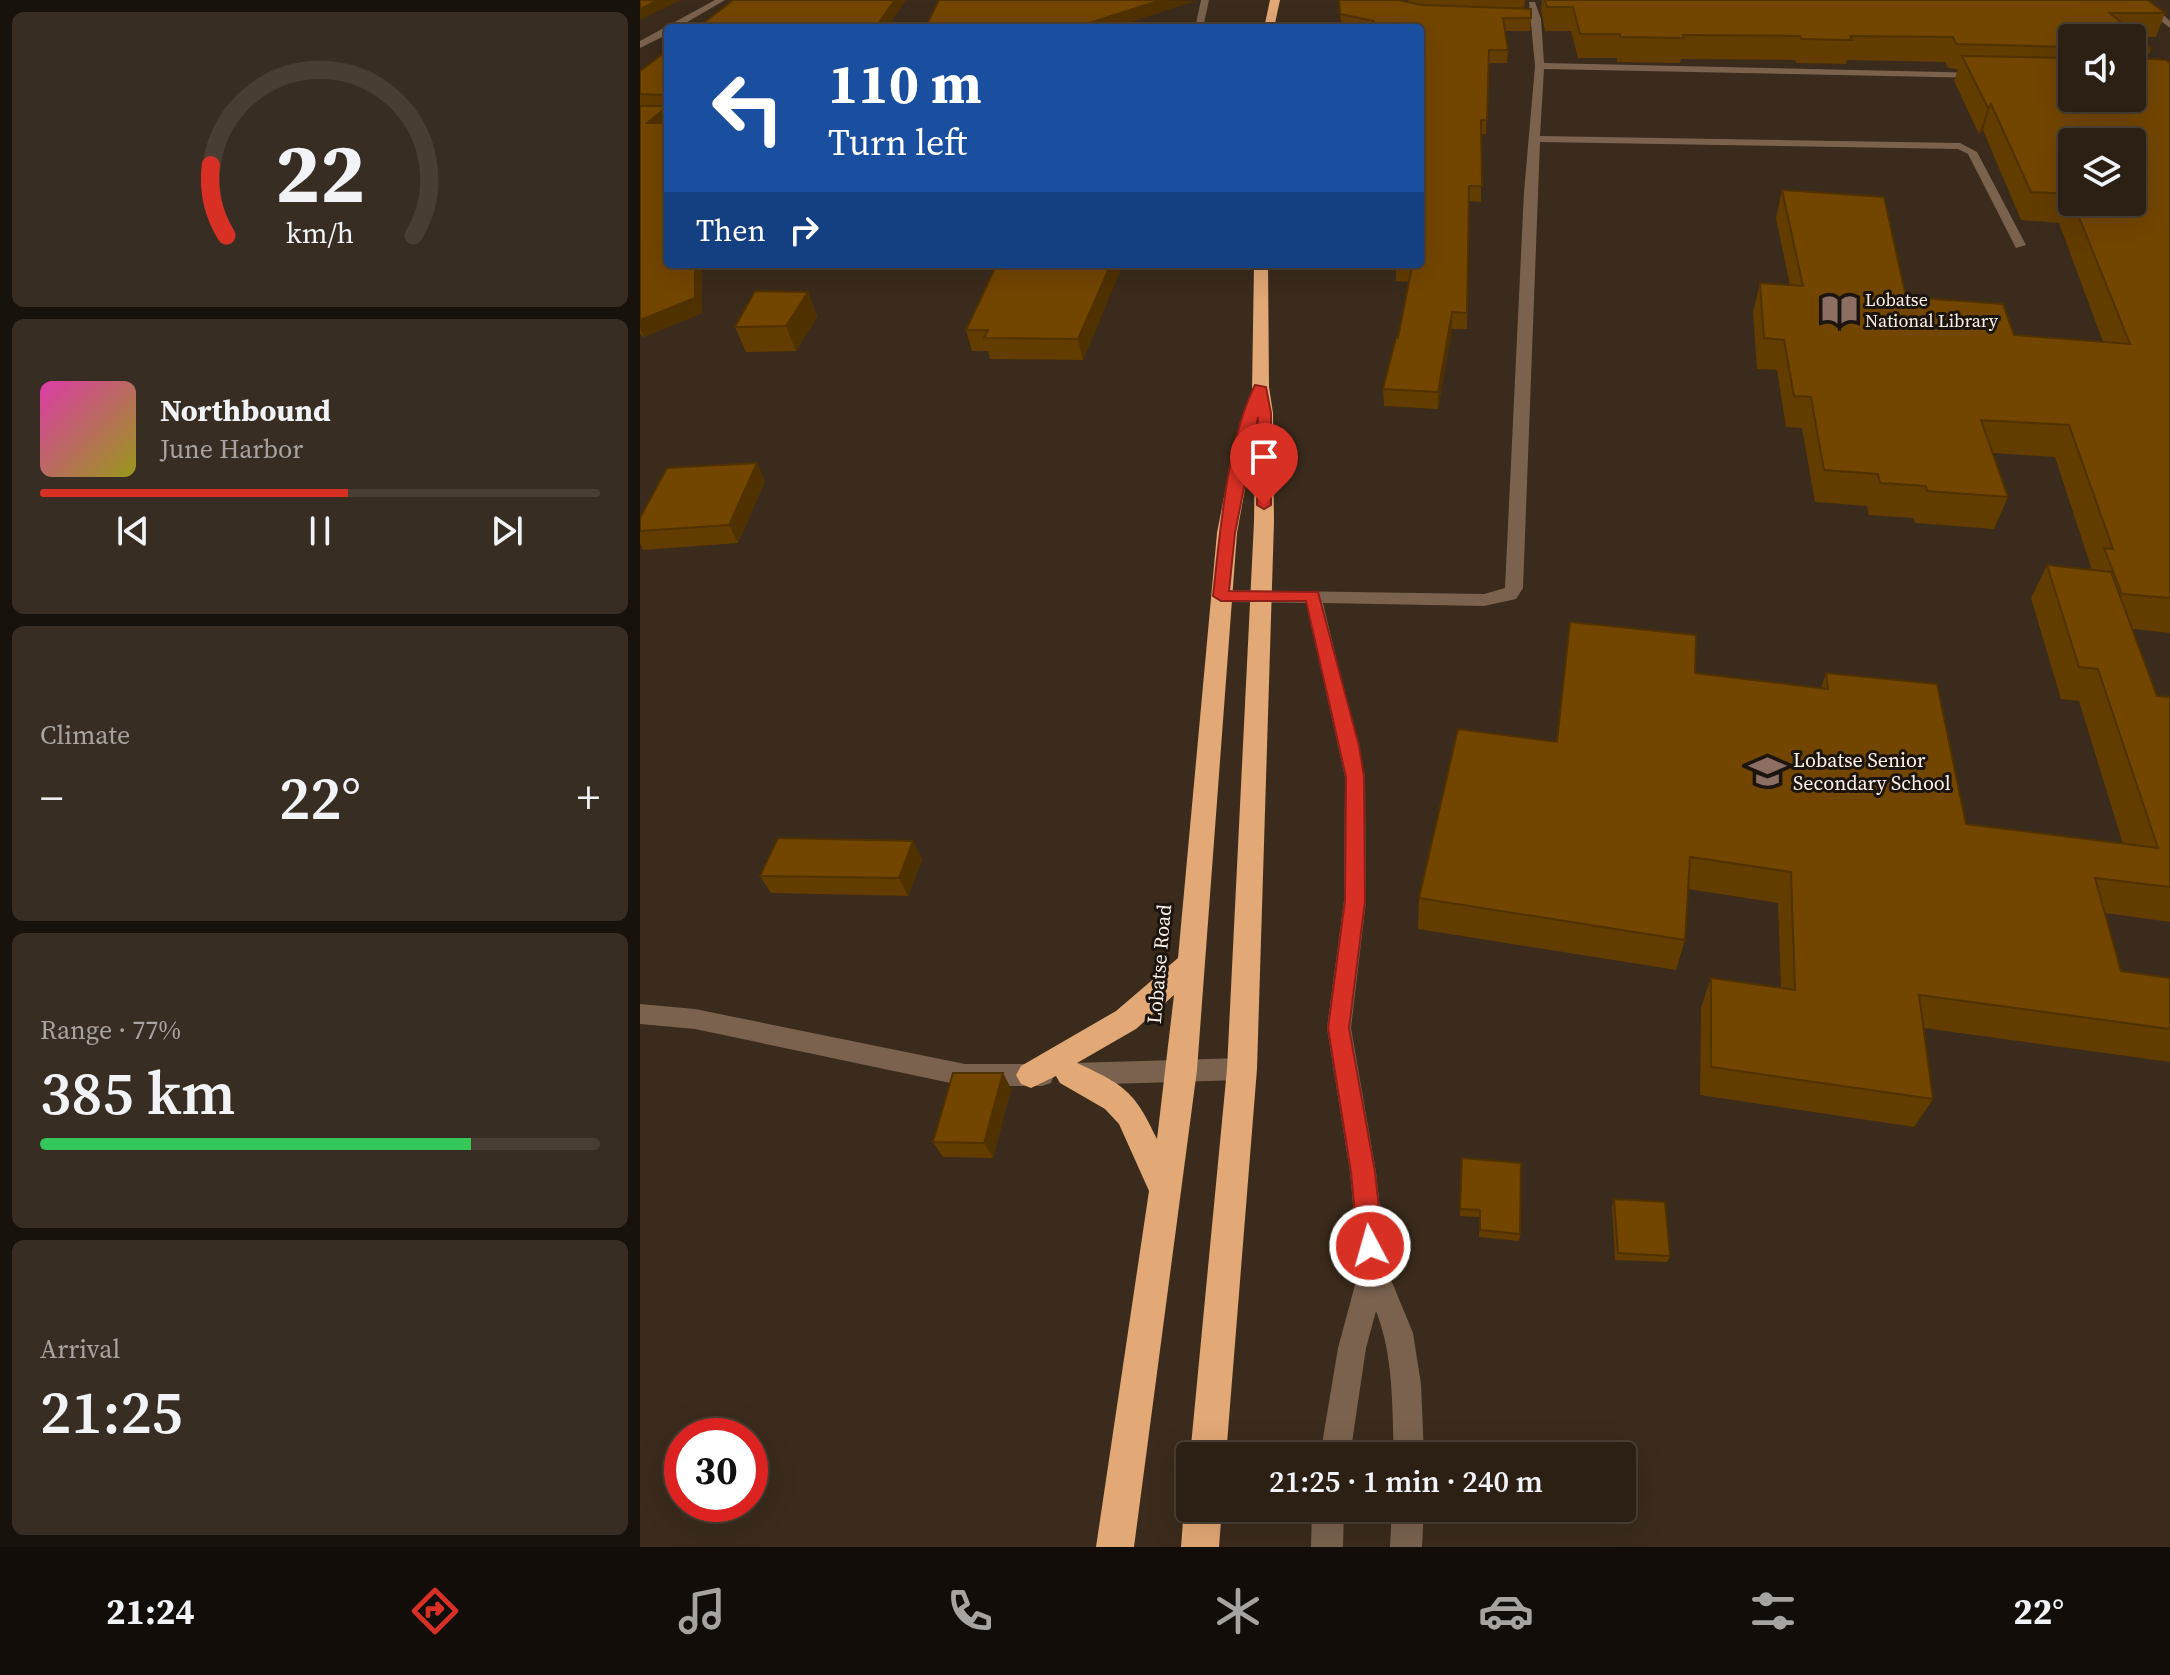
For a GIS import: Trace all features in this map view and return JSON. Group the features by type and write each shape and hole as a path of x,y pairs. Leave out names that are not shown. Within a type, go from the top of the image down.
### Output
{"highway":[{"path":"1270,24 1275,0"},
{"name":"Lobatse Road","path":"1209,1442 1242,1069 1261,595 1264,413 1260,387 1261,268"},
{"name":"Lobatse Road","path":"1115,1547 1182,1070 1227,533 1244,440 1260,387"},
{"path":"1031,1075 1126,1020 1192,962"},
{"path":"1070,1074 1116,1099 1130,1114 1166,1193"},
{"path":"1200,1547 1202,1522"}],"street":[{"path":"678,24 721,0"},
{"path":"1200,24 1205,0"},
{"path":"1527,3 1547,4"},
{"path":"1221,596 1484,600 1510,595 1514,588 1533,139 1539,66 1536,14 1527,3"},
{"path":"2133,13 2158,15 2170,25"},
{"path":"1522,14 1536,14"},
{"path":"640,45 664,32"},
{"path":"1539,66 1994,75"},
{"path":"1533,139 1960,146 1972,152 2020,245"},
{"path":"1313,596 1355,777 1355,901 1339,1028 1363,1172 1373,1270 1399,1333 1406,1384 1408,1442"},
{"path":"640,1014 695,1019 965,1075 1242,1069"},
{"path":"1337,1442 1352,1348 1373,1270"},
{"path":"1327,1547 1328,1522"},
{"path":"1406,1547 1407,1522"}],"building":[{"path":"640,0 658,0 640,9"},
{"path":"733,0 895,0 878,24 702,24"},
{"path":"939,0 1161,0 1086,24 927,24"},
{"path":"1339,0 1398,0 1422,5 1531,9 1531,18 1503,18 1508,50 1489,50 1487,120 1481,120 1482,186 1469,186 1467,313 1452,312 1438,392 1383,389 1398,338 1412,268 1424,268 1424,24 1374,24 1374,21 1340,14"},
{"path":"1545,0 2148,0 2165,13 2110,13 2123,24 2058,24 2058,47 1956,44 1953,37 1850,36 1852,40 1802,39 1800,36 1683,35 1684,38 1580,34 1573,7 1547,7"},
{"path":"664,53 664,106 663,95 640,94 640,71"},
{"path":"1962,56 2058,58 2058,112 2146,112 2146,58 2170,63 2170,598 2122,594 2104,548 2113,549 2069,425 1981,420 2008,497 1927,491 1926,486 1880,483 1878,474 1824,470 1811,397 1794,396 1784,340 1764,338 1760,283 1803,286 1782,190 1884,197 1906,297 2003,304 2014,335 2130,344 2079,216 2146,216 2146,128 2058,128 2058,193 2031,192 1991,104 1988,108"},
{"path":"640,106 664,106 647,123 664,123 664,268 695,268 695,298 640,320"},
{"path":"995,268 1109,268 1078,339 984,338 988,330 966,330"},
{"path":"755,291 808,292 786,326 735,327"},
{"path":"757,463 729,525 640,531 640,518 667,468"},
{"path":"2047,565 2111,572 2157,696 2170,697 2170,887 2095,878 2121,971 2170,978 2170,1029 1919,995 1933,1099 1711,1067 1711,978 1795,990 1791,872 1690,857 1685,940 1419,898 1458,729 1557,742 1570,622 1696,635 1695,673 1828,689 1826,673 1937,684 1966,824 2158,848 2098,669 2079,667"},
{"path":"778,838 913,841 899,878 760,876"},
{"path":"953,1073 1003,1073 984,1143 933,1142"},
{"path":"1462,1158 1521,1163 1520,1234 1480,1230 1480,1210 1460,1209"},
{"path":"1614,1199 1665,1202 1670,1256 1618,1253"}],"place":[{"name":"Lobatse National Library","path":"1839,310"},
{"name":"Lobatse Senior Secondary School","path":"1767,771"}],"route":[{"path":"1264,505 1264,413 1260,387 1244,440 1227,533 1221,596 1313,596 1350,746 1355,777 1355,901 1343,976 1339,1028 1363,1172 1370,1246"}]}
